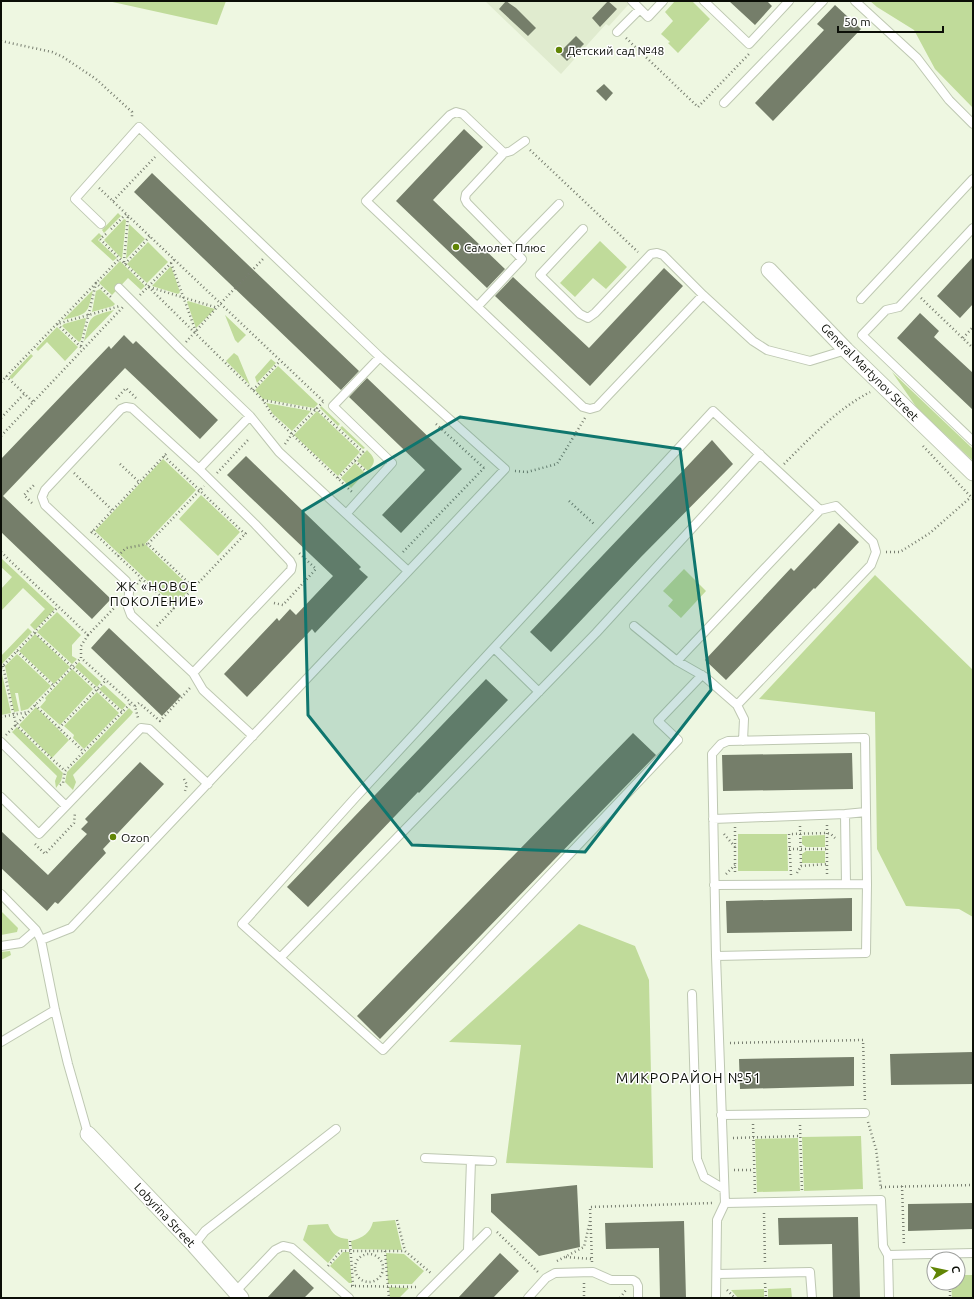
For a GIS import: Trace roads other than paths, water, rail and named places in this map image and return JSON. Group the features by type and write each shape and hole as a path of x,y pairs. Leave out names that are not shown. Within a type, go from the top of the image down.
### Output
{"street":[{"name":"General Martynov Street","path":"769,270 846,350 973,473"},
{"name":"Lobyrina Street","path":"88,1134 194,1245 238,1295"}],"lane":[{"path":"632,1 648,17 663,1"},
{"path":"704,1 748,44 789,1"},
{"path":"724,103 823,1"},
{"path":"856,1 917,58 949,100 973,124"},
{"path":"618,32 640,9"},
{"path":"504,153 463,114 456,112 450,115 366,201 583,407 590,409 597,406 703,295"},
{"path":"41,940 71,928 504,470 493,458 380,357 139,127 74,199 102,224"},
{"path":"478,306 522,259 464,199 466,194 504,153 511,151 523,142"},
{"path":"861,299 973,179"},
{"path":"514,250 559,204"},
{"path":"973,228 899,307 886,310 862,335 973,441"},
{"path":"583,229 540,275 580,314 588,318 595,313 651,254 657,253 663,255 703,295 753,341 767,350 810,361 846,350"},
{"path":"119,288 250,416 279,452 408,571"},
{"path":"346,513 392,463 333,406 380,357"},
{"path":"195,676 291,570 292,565 213,477 199,469 132,408 126,406 121,409 45,490 42,498 45,505 126,581 129,592 128,607 131,615 195,676 203,690 253,736"},
{"path":"702,675 658,721 678,740 383,1050 242,924 355,798 713,411 820,510"},
{"path":"199,469 250,416"},
{"path":"280,958 540,692 760,454"},
{"path":"677,661 820,510 836,506 873,542 876,552 871,565 737,705"},
{"path":"634,626 677,661 702,675 737,705 744,719 743,741"},
{"path":"494,648 540,692"},
{"path":"1,798 39,834 141,728 150,729 208,784"},
{"path":"716,956 866,953 867,884 865,738 728,741 721,744 712,754 716,956 725,1203 717,1220 716,1298"},
{"path":"1,741 66,806"},
{"path":"713,819 827,815 866,812"},
{"path":"845,814 846,884"},
{"path":"714,886 867,884"},
{"path":"1,894 36,930 41,940 55,1010 68,1064 88,1134"},
{"path":"1,946 21,943 36,930"},
{"path":"692,994 698,1159 704,1177 724,1189"},
{"path":"1,1042 55,1010"},
{"path":"721,1115 865,1113"},
{"path":"194,1245 205,1231 336,1129"},
{"path":"425,1158 492,1161"},
{"path":"468,1250 471,1160"},
{"path":"725,1203 881,1200 883,1246 888,1255 889,1298"},
{"path":"422,1298 487,1232"},
{"path":"238,1295 275,1250 283,1246 292,1248 349,1298"},
{"path":"888,1255 973,1253"},
{"path":"528,1298 546,1278 555,1273 593,1272 611,1280 633,1280 638,1286 638,1298"},
{"path":"717,1274 810,1272 812,1298"}],"place":[{"name":"Детский сад №48","path":"559,50"},
{"name":"Самолет Плюс","path":"456,247"},
{"name":"Ozon","path":"113,837"}],"district":[{"name":"ЖК «НОВОЕ ПОКОЛЕНИЕ»","path":"157,594"},
{"name":"МИКРОРАЙОН №51","path":"689,1078"}]}
